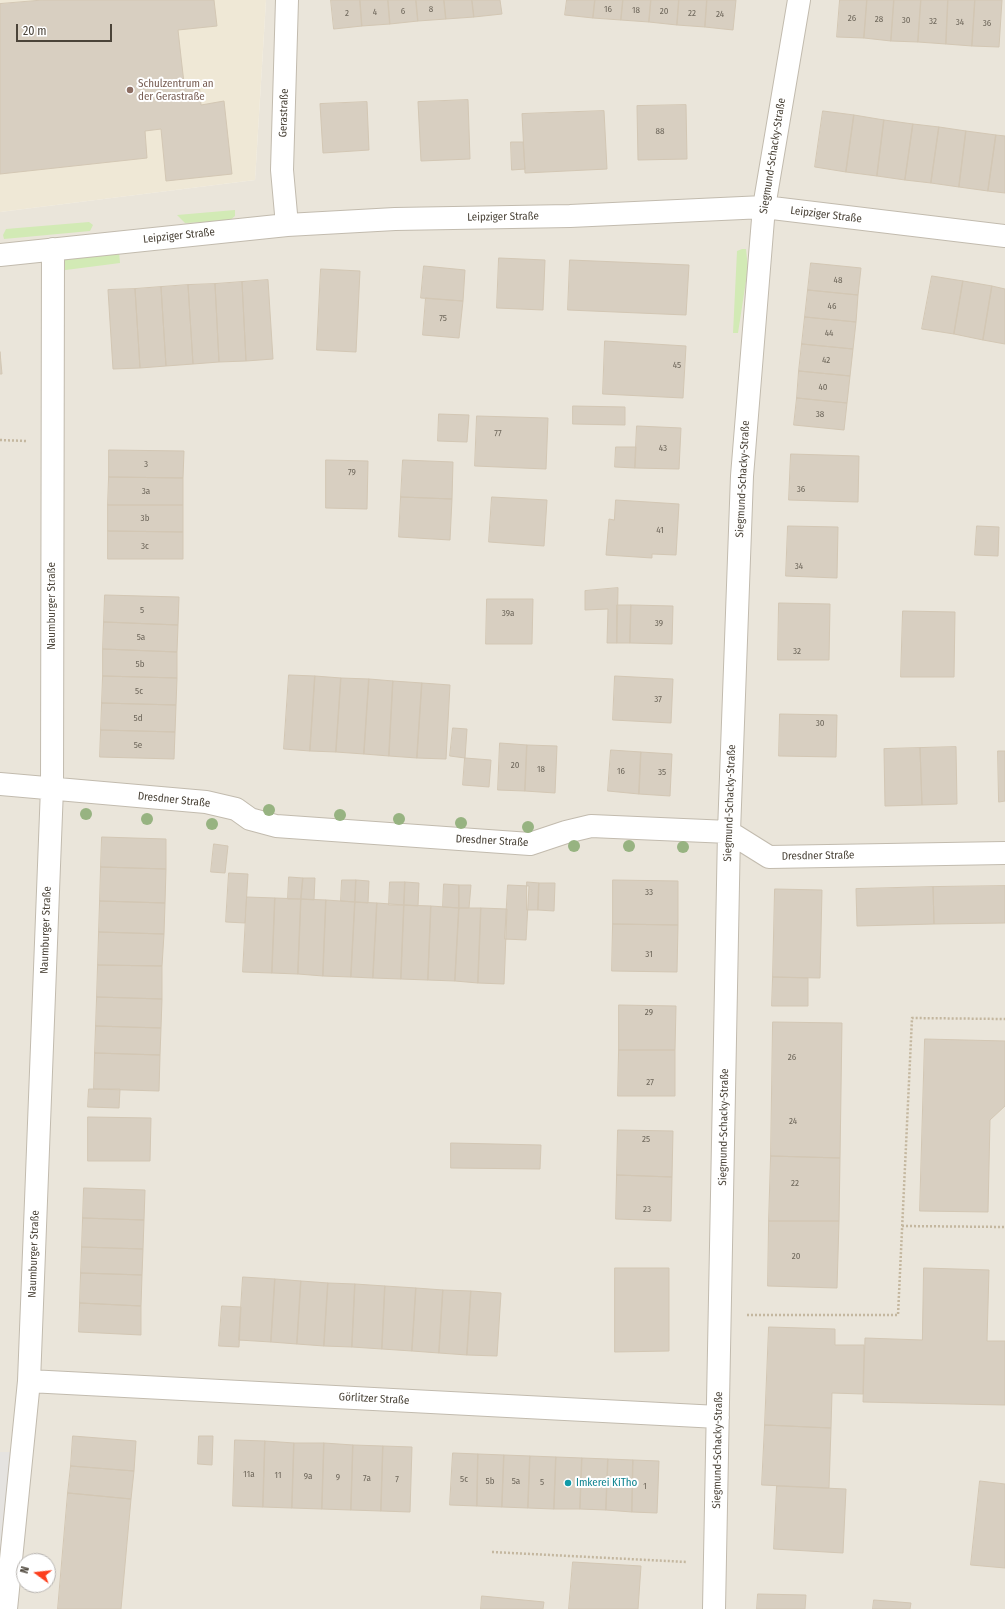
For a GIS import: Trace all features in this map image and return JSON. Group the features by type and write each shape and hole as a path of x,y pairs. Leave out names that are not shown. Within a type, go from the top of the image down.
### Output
{"street":[{"name":"Gerastraße","path":"286,225 282,170 287,0"},
{"name":"Siegmund-Schacky-Straße","path":"714,1609 721,1315 729,832 742,476 764,207 799,0"},
{"name":"Leipziger Straße","path":"0,255 286,225 395,219 570,216 764,207 1005,236"},
{"name":"Naumburger Straße","path":"6,1609 29,1381 52,788 53,249"},
{"name":"Dresdner Straße","path":"0,784 206,802 236,809 250,819 276,826 530,844 566,832 591,826 729,832 769,856 1005,853"},
{"name":"Görlitzer Straße","path":"29,1381 718,1417"}],"path":[{"path":"721,1315 898,1315 912,1018 1005,1019"},
{"path":"902,1226 1005,1227"},
{"path":"492,1552 715,1564"}],"shaded area":[{"name":"Schulzentrum an der Gerastraße","path":"0,0 266,0 255,180 0,212"},
{"path":"266,0 1005,0 1005,1609 0,1609 0,212 255,180"},
{"path":"0,1452 22,1452 0,1609"}],"green space":[{"path":"235,210 235,216 229,221 185,223 177,215"},
{"path":"89,222 93,225 90,231 4,239 3,235 6,229"},
{"path":"746,249 748,268 738,333 733,333 737,251"},
{"path":"119,252 120,263 58,271 58,259"}],"building":[{"name":"Schulzentrum an der Gerastraße","path":"43,0 214,0 217,26 178,30 184,83 199,82 201,105 224,101 232,174 166,181 161,129 145,131 147,158 0,174 0,4"},
{"path":"331,0 360,0 362,26 334,29"},
{"path":"360,0 388,0 390,24 362,26"},
{"path":"388,0 416,0 418,21 390,24"},
{"path":"416,0 444,0 446,19 418,21"},
{"path":"444,0 472,0 474,17 446,19"},
{"path":"472,0 500,0 502,14 474,17"},
{"path":"567,0 595,0 593,18 565,15"},
{"path":"595,0 623,0 621,20 593,18"},
{"path":"623,0 651,0 649,22 621,20"},
{"path":"651,0 679,0 677,25 649,22"},
{"path":"679,0 707,0 705,27 677,25"},
{"path":"707,0 736,0 733,30 705,27"},
{"path":"840,0 867,0 864,38 837,37"},
{"path":"867,0 894,0 891,41 864,38"},
{"path":"894,0 921,0 918,42 891,41"},
{"path":"921,0 948,0 946,44 918,42"},
{"path":"948,0 975,0 972,46 946,44"},
{"path":"975,0 1002,0 999,47 972,46"},
{"path":"468,100 470,159 421,161 418,102"},
{"path":"367,102 369,150 323,153 320,104"},
{"path":"686,105 687,159 638,160 637,106"},
{"path":"604,111 607,169 525,173 522,114"},
{"path":"823,111 854,115 846,172 815,167"},
{"path":"854,115 884,120 877,176 846,172"},
{"path":"884,120 913,124 905,180 877,176"},
{"path":"913,124 939,127 931,183 905,180"},
{"path":"939,127 966,131 959,187 931,183"},
{"path":"966,131 996,135 988,191 959,187"},
{"path":"996,135 1005,136 1005,193 988,191"},
{"path":"511,142 523,142 525,169 512,170"},
{"path":"499,258 545,260 543,310 497,308"},
{"path":"570,260 689,265 686,315 568,310"},
{"path":"811,263 861,268 858,295 808,290"},
{"path":"424,266 465,270 463,301 421,298"},
{"path":"321,269 360,271 356,352 317,350"},
{"path":"932,276 963,281 954,334 922,329"},
{"path":"268,280 273,359 246,361 242,282"},
{"path":"963,281 992,286 983,340 954,334"},
{"path":"242,282 246,361 219,362 215,284"},
{"path":"215,284 219,362 193,364 188,285"},
{"path":"188,285 193,364 166,366 161,287"},
{"path":"992,286 1005,289 1005,344 983,340"},
{"path":"161,287 166,366 140,368 135,289"},
{"path":"135,289 140,368 113,369 108,290"},
{"path":"808,290 858,295 856,322 805,317"},
{"path":"426,298 463,301 459,338 423,335"},
{"path":"805,317 856,322 853,349 802,344"},
{"path":"605,341 686,346 683,398 603,394"},
{"path":"802,344 853,349 850,376 799,371"},
{"path":"0,352 2,374 0,374"},
{"path":"799,371 850,376 847,403 797,398"},
{"path":"797,398 847,403 844,430 794,425"},
{"path":"573,406 625,407 625,425 573,424"},
{"path":"439,414 469,415 467,442 438,441"},
{"path":"477,416 548,418 546,469 475,466"},
{"path":"637,426 681,428 679,469 635,468"},
{"path":"616,447 636,447 635,468 615,467"},
{"path":"109,450 184,451 183,478 109,477"},
{"path":"791,454 859,456 858,502 789,500"},
{"path":"326,460 368,461 367,509 326,508"},
{"path":"403,460 453,462 452,499 401,497"},
{"path":"109,477 183,478 183,505 108,505"},
{"path":"401,497 452,499 450,540 399,537"},
{"path":"492,497 547,500 544,546 489,542"},
{"path":"616,500 679,504 676,555 652,554 652,558 606,555 609,519 614,520"},
{"path":"108,505 183,505 183,532 108,531"},
{"path":"788,526 838,527 837,578 786,576"},
{"path":"977,526 999,527 998,556 975,555"},
{"path":"108,531 183,532 183,559 108,559"},
{"path":"618,588 617,643 607,643 608,609 585,610 585,591"},
{"path":"105,595 179,597 178,625 104,622"},
{"path":"487,599 533,599 532,644 486,644"},
{"path":"779,603 830,604 829,660 778,660"},
{"path":"617,605 631,605 630,643 617,643"},
{"path":"631,605 673,606 672,644 630,643"},
{"path":"903,611 955,612 954,677 901,677"},
{"path":"104,622 178,625 177,652 103,649"},
{"path":"103,649 177,652 177,678 103,676"},
{"path":"289,675 315,676 310,751 284,749"},
{"path":"103,676 177,678 176,705 102,703"},
{"path":"315,676 341,678 336,752 310,751"},
{"path":"615,676 673,679 671,723 613,720"},
{"path":"341,678 369,679 364,754 336,752"},
{"path":"369,679 393,681 389,756 364,754"},
{"path":"393,681 422,683 417,758 389,756"},
{"path":"422,683 450,685 446,759 417,758"},
{"path":"102,703 176,705 175,732 101,730"},
{"path":"780,714 837,715 836,757 779,756"},
{"path":"453,728 467,729 465,758 450,756"},
{"path":"101,730 175,732 174,759 100,757"},
{"path":"500,743 527,745 525,791 498,790"},
{"path":"527,745 557,746 555,793 525,791"},
{"path":"956,747 957,804 922,805 920,748"},
{"path":"920,748 922,805 885,806 884,749"},
{"path":"611,750 641,752 639,794 608,791"},
{"path":"998,751 1005,751 1005,801 999,802"},
{"path":"641,752 672,754 670,796 639,794"},
{"path":"465,758 491,760 489,787 463,785"},
{"path":"102,837 166,839 166,869 101,867"},
{"path":"214,844 228,846 225,873 211,872"},
{"path":"101,867 166,869 165,903 100,901"},
{"path":"229,873 248,874 245,923 226,922"},
{"path":"289,877 303,878 301,899 288,899"},
{"path":"303,878 315,878 314,900 301,899"},
{"path":"342,880 356,880 355,902 341,901"},
{"path":"356,880 369,881 368,903 355,902"},
{"path":"613,880 678,881 678,925 613,924"},
{"path":"390,882 405,882 404,905 389,905"},
{"path":"405,882 419,883 418,906 404,905"},
{"path":"527,882 539,883 538,910 527,910"},
{"path":"539,883 555,883 554,911 538,910"},
{"path":"444,884 459,885 459,908 443,907"},
{"path":"459,885 471,885 469,908 459,908"},
{"path":"508,885 529,886 526,940 505,939"},
{"path":"1005,886 1005,923 934,924 933,887"},
{"path":"933,887 934,924 857,926 856,889"},
{"path":"775,889 822,890 820,978 773,977"},
{"path":"247,897 275,898 272,973 243,972"},
{"path":"275,898 301,899 298,974 272,973"},
{"path":"301,899 326,900 323,976 298,974"},
{"path":"326,900 355,902 351,977 323,976"},
{"path":"100,901 165,903 164,934 99,932"},
{"path":"355,902 377,903 373,978 351,977"},
{"path":"377,903 404,905 401,979 373,978"},
{"path":"404,905 431,906 428,980 401,979"},
{"path":"431,906 459,908 455,981 428,980"},
{"path":"459,908 481,908 478,983 455,981"},
{"path":"481,908 507,909 504,984 478,983"},
{"path":"613,924 678,925 677,972 612,971"},
{"path":"99,932 164,934 162,966 98,965"},
{"path":"98,965 162,966 162,999 97,997"},
{"path":"773,977 808,978 808,1006 772,1006"},
{"path":"97,997 162,999 161,1028 96,1026"},
{"path":"619,1005 676,1006 675,1050 619,1050"},
{"path":"773,1022 842,1023 840,1158 771,1156"},
{"path":"96,1026 161,1028 160,1055 95,1053"},
{"path":"925,1039 1005,1041 1005,1106 990,1120 988,1212 920,1211"},
{"path":"619,1050 675,1050 675,1096 618,1096"},
{"path":"95,1053 160,1055 159,1091 94,1089"},
{"path":"89,1089 120,1089 119,1108 88,1107"},
{"path":"88,1117 151,1118 150,1161 88,1161"},
{"path":"618,1130 673,1131 672,1177 617,1175"},
{"path":"451,1143 541,1145 540,1169 451,1168"},
{"path":"771,1156 840,1158 839,1221 769,1221"},
{"path":"617,1175 672,1177 671,1221 616,1219"},
{"path":"84,1188 145,1190 144,1220 83,1218"},
{"path":"83,1218 144,1220 143,1249 82,1247"},
{"path":"769,1221 839,1221 837,1288 768,1286"},
{"path":"82,1247 143,1249 142,1275 81,1273"},
{"path":"615,1268 669,1268 669,1351 615,1352"},
{"path":"924,1268 989,1270 987,1341 1005,1341 1005,1405 863,1402 865,1338 922,1340"},
{"path":"81,1273 142,1275 141,1306 80,1303"},
{"path":"243,1277 275,1279 271,1342 239,1340"},
{"path":"275,1279 301,1281 297,1344 271,1342"},
{"path":"301,1281 328,1283 324,1346 297,1344"},
{"path":"328,1283 355,1284 352,1347 324,1346"},
{"path":"355,1284 385,1286 382,1349 352,1347"},
{"path":"385,1286 416,1288 412,1351 382,1349"},
{"path":"416,1288 443,1290 439,1353 412,1351"},
{"path":"443,1290 471,1291 467,1355 439,1353"},
{"path":"471,1291 501,1293 497,1356 467,1355"},
{"path":"80,1303 141,1306 141,1335 79,1332"},
{"path":"222,1306 241,1307 239,1347 219,1346"},
{"path":"769,1327 835,1329 835,1345 864,1345 863,1394 832,1393 831,1428 765,1425"},
{"path":"765,1425 831,1428 829,1488 762,1485"},
{"path":"73,1436 136,1441 134,1471 71,1466"},
{"path":"199,1436 213,1436 212,1465 198,1464"},
{"path":"235,1440 265,1441 263,1507 233,1506"},
{"path":"265,1441 294,1443 292,1508 263,1507"},
{"path":"294,1443 324,1443 322,1509 292,1508"},
{"path":"324,1443 353,1445 351,1510 322,1509"},
{"path":"353,1445 383,1446 381,1511 351,1510"},
{"path":"383,1446 412,1447 410,1512 381,1511"},
{"path":"453,1453 478,1454 477,1506 450,1505"},
{"path":"478,1454 504,1455 502,1507 477,1506"},
{"path":"504,1455 530,1456 528,1508 502,1507"},
{"path":"530,1456 556,1457 554,1509 528,1508"},
{"name":"Imkerei KiTho","path":"556,1457 582,1458 580,1509 554,1509"},
{"path":"582,1458 608,1459 606,1510 580,1509"},
{"path":"608,1459 633,1460 632,1512 606,1510"},
{"path":"633,1460 659,1461 657,1513 632,1512"},
{"path":"71,1466 134,1471 131,1499 68,1493"},
{"path":"980,1481 1005,1484 1005,1568 971,1565"},
{"path":"777,1486 846,1489 843,1553 774,1549"},
{"path":"68,1493 131,1499 121,1609 58,1609"},
{"path":"573,1562 641,1566 638,1609 569,1609"},
{"path":"758,1594 806,1595 805,1609 757,1609"},
{"path":"482,1596 544,1602 543,1609 481,1609"},
{"path":"874,1600 911,1603 910,1609 873,1609"}],"place":[{"name":"Schulzentrum an der Gerastraße","path":"130,90"},
{"name":"Imkerei KiTho","path":"568,1483"}]}
